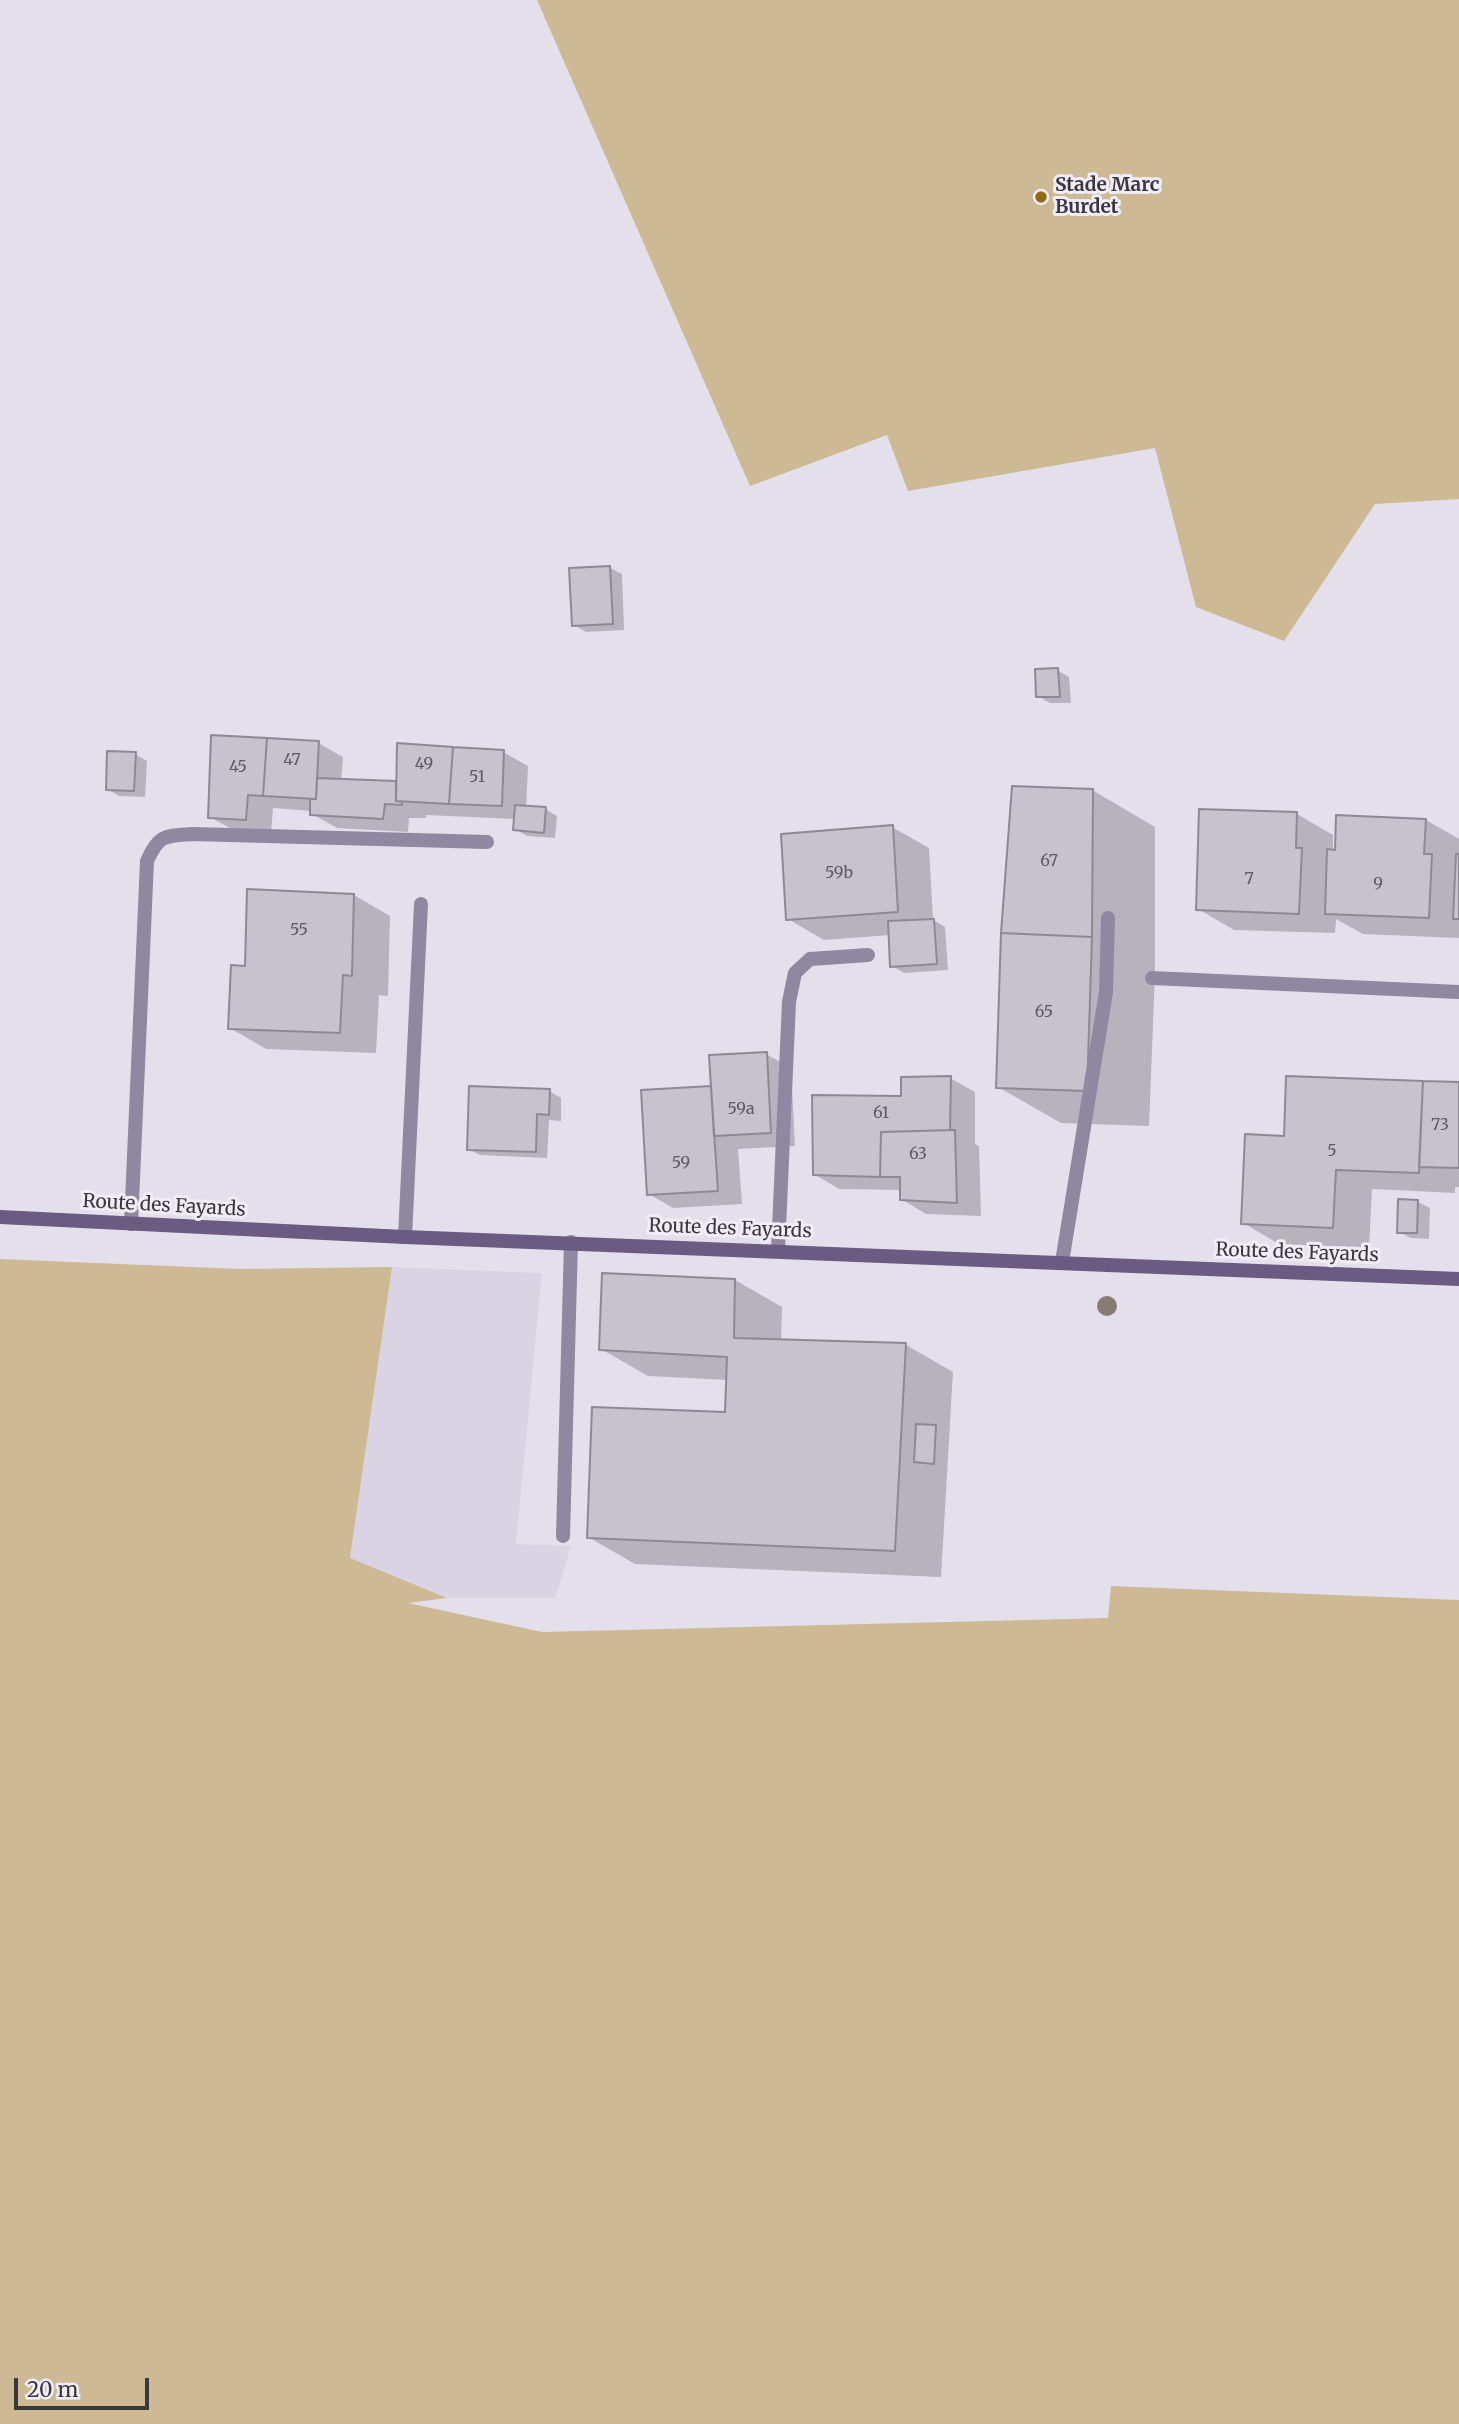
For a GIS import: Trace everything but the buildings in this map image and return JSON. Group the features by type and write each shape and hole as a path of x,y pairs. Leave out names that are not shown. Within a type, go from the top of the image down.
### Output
{"main road":[{"name":"Route des Fayards","path":"0,1217 405,1237 1459,1279"}],"lane":[{"path":"131,1224 147,861 155,844 168,836 192,834 487,842"},
{"path":"405,1237 421,904"},
{"path":"1062,1262 1106,992 1108,918"},
{"path":"778,1251 789,1002 795,973 810,959 867,955"},
{"path":"1152,978 1459,992"},
{"path":"563,1536 571,1242"}],"shaded area":[{"name":"Stade Marc Burdet","path":"537,0 1459,0 1459,499 1375,504 1284,641 1196,607 1155,448 908,491 887,435 750,486"},
{"path":"0,1259 240,1269 392,1267 350,1558 447,1598 408,1603 542,1632 1108,1618 1111,1586 1459,1600 1459,2424 0,2424"},
{"path":"392,1267 542,1273 516,1544 571,1546 555,1598 447,1598 350,1559"}],"place":[{"name":"Stade Marc Burdet","path":"1041,197"}]}
